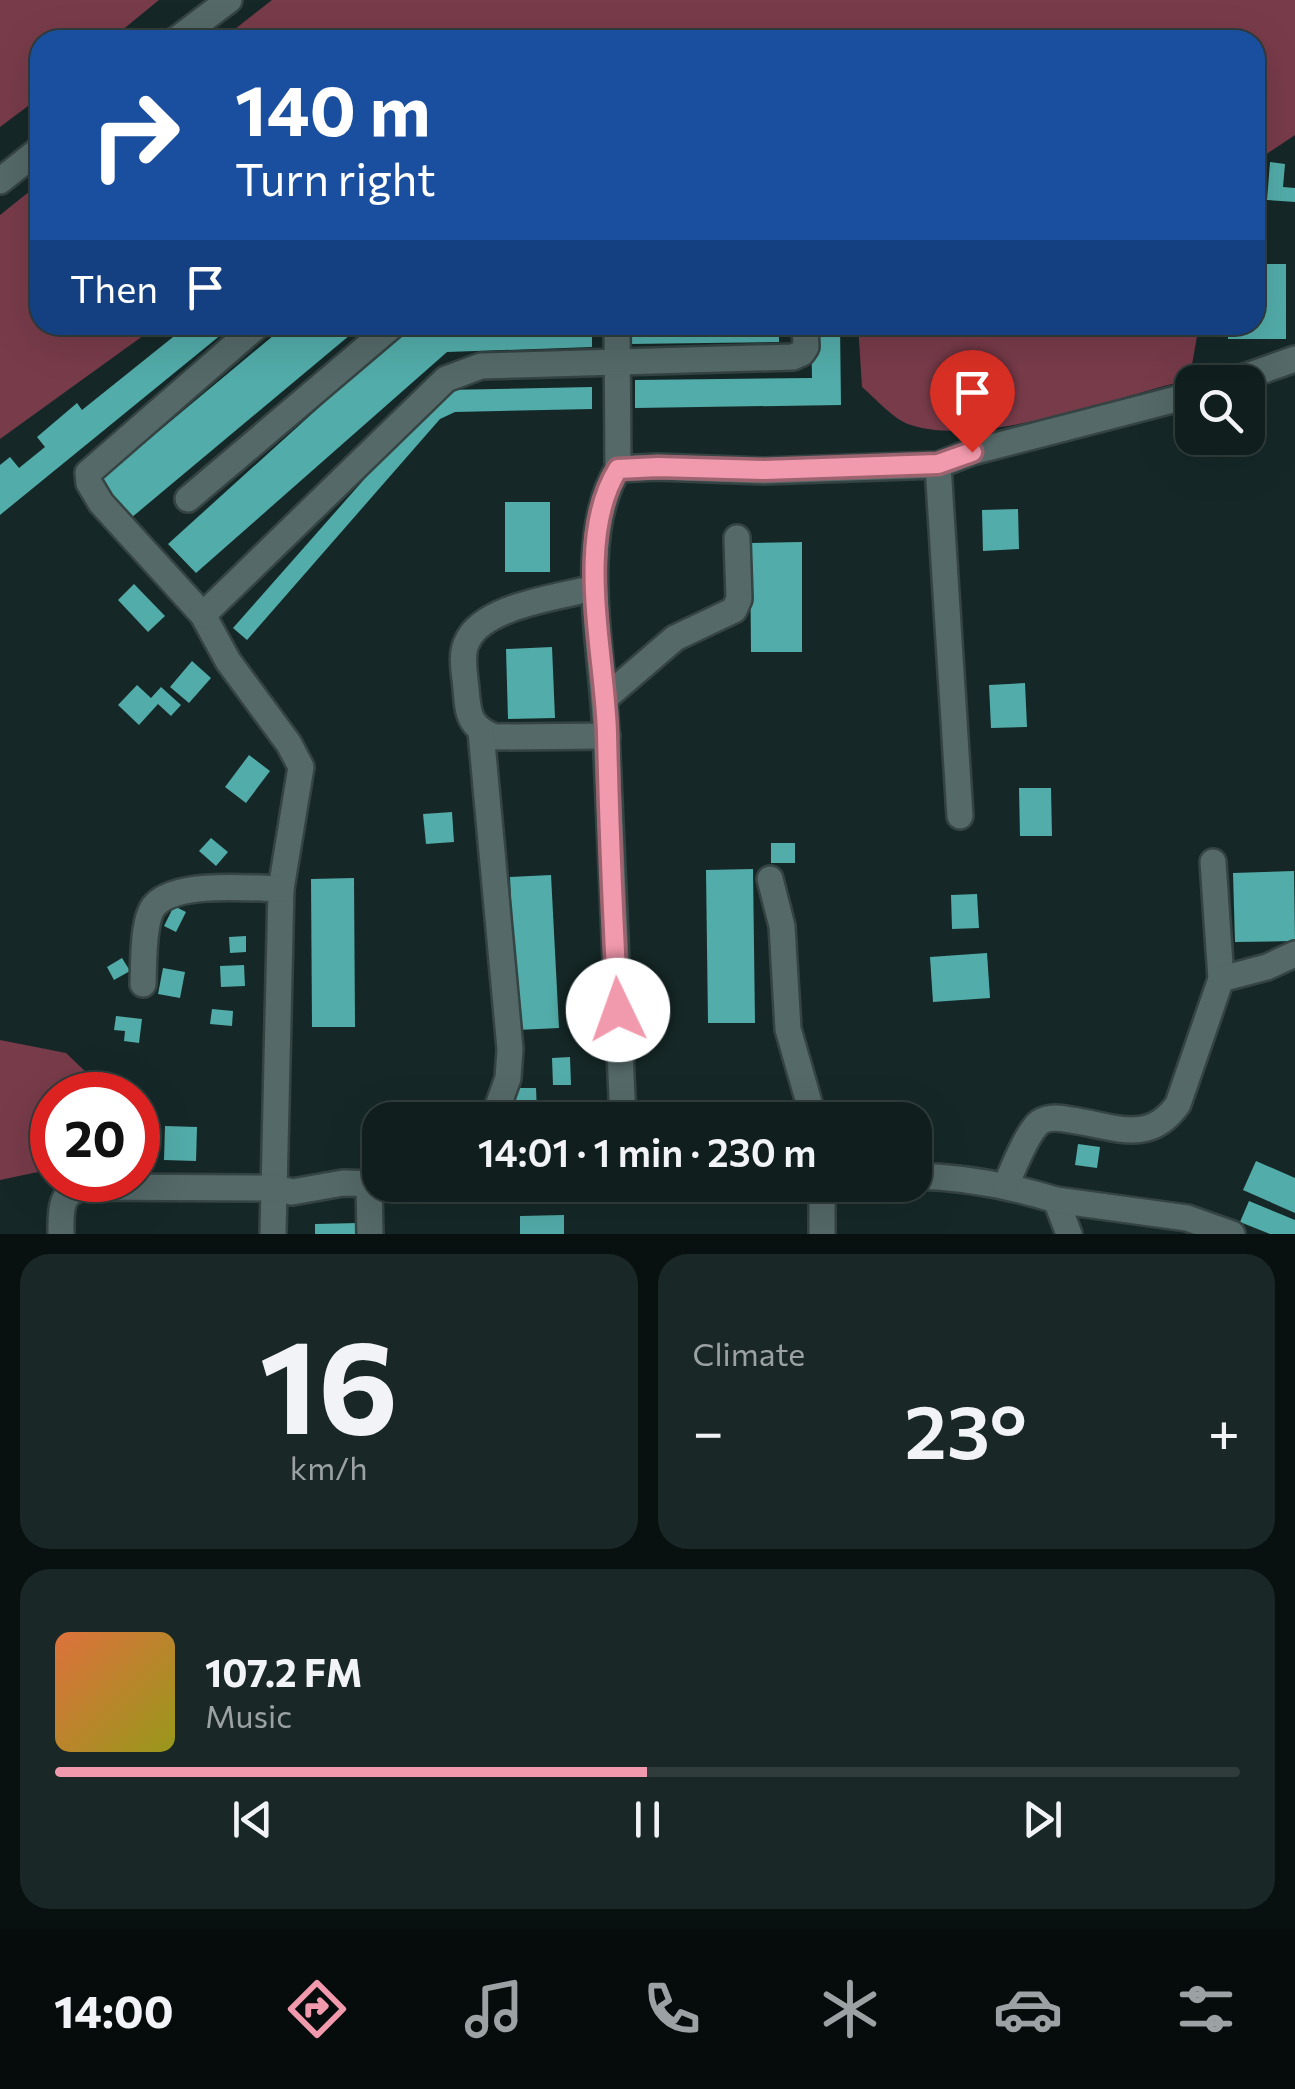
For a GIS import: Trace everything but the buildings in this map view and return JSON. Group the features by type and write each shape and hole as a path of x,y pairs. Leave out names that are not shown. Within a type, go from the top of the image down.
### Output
{"street":[{"path":"190,30 230,0"},
{"path":"0,181 30,157"},
{"path":"247,335 88,473 89,483 101,503 204,615 228,661 290,744 301,767 281,889 273,1234"},
{"path":"188,499 381,335"},
{"path":"618,335 618,469 603,497 594,588 607,736 622,1102"},
{"path":"204,615 446,379 481,366 794,357 806,347 805,335"},
{"path":"1265,370 1295,359"},
{"path":"618,469 764,470 938,464 1175,399"},
{"path":"938,464 960,816"},
{"path":"604,700 675,638 734,610 738,599 737,538"},
{"path":"594,588 495,614 476,628 465,644 467,715 481,732 495,738 607,736"},
{"path":"481,732 510,1049 508,1078 499,1102"},
{"path":"1006,1184 1042,1120 1057,1118 1152,1130 1178,1104 1221,979 1212,862"},
{"path":"770,879 782,926 788,1029 809,1102"},
{"path":"143,984 146,937 155,904 166,897 209,888 281,889"},
{"path":"1221,979 1267,967 1295,954"},
{"path":"932,1176 964,1177 1006,1184 1056,1200 1187,1218 1232,1234"},
{"path":"61,1234 64,1198 70,1190 83,1187 276,1188 292,1192 362,1184"},
{"path":"1056,1200 1069,1234"},
{"path":"370,1234 373,1202"},
{"path":"822,1202 822,1234"}],"shaded area":[{"path":"0,0 159,0 122,30 30,30 30,104 0,127"},
{"path":"272,0 1295,0 1295,135 1265,155 1265,30 234,30"},
{"path":"30,191 30,335 144,335 0,439 0,215"},
{"path":"859,335 1197,335 1192,365 1175,365 1175,383 1077,411 971,430 911,425 862,387"},
{"path":"0,1040 66,1053 86,1072 30,1072 30,1174 0,1180"}],"route":[{"path":"618,1010 607,736 594,588 600,518 608,484 618,469 764,470 938,464 972,452"}]}
